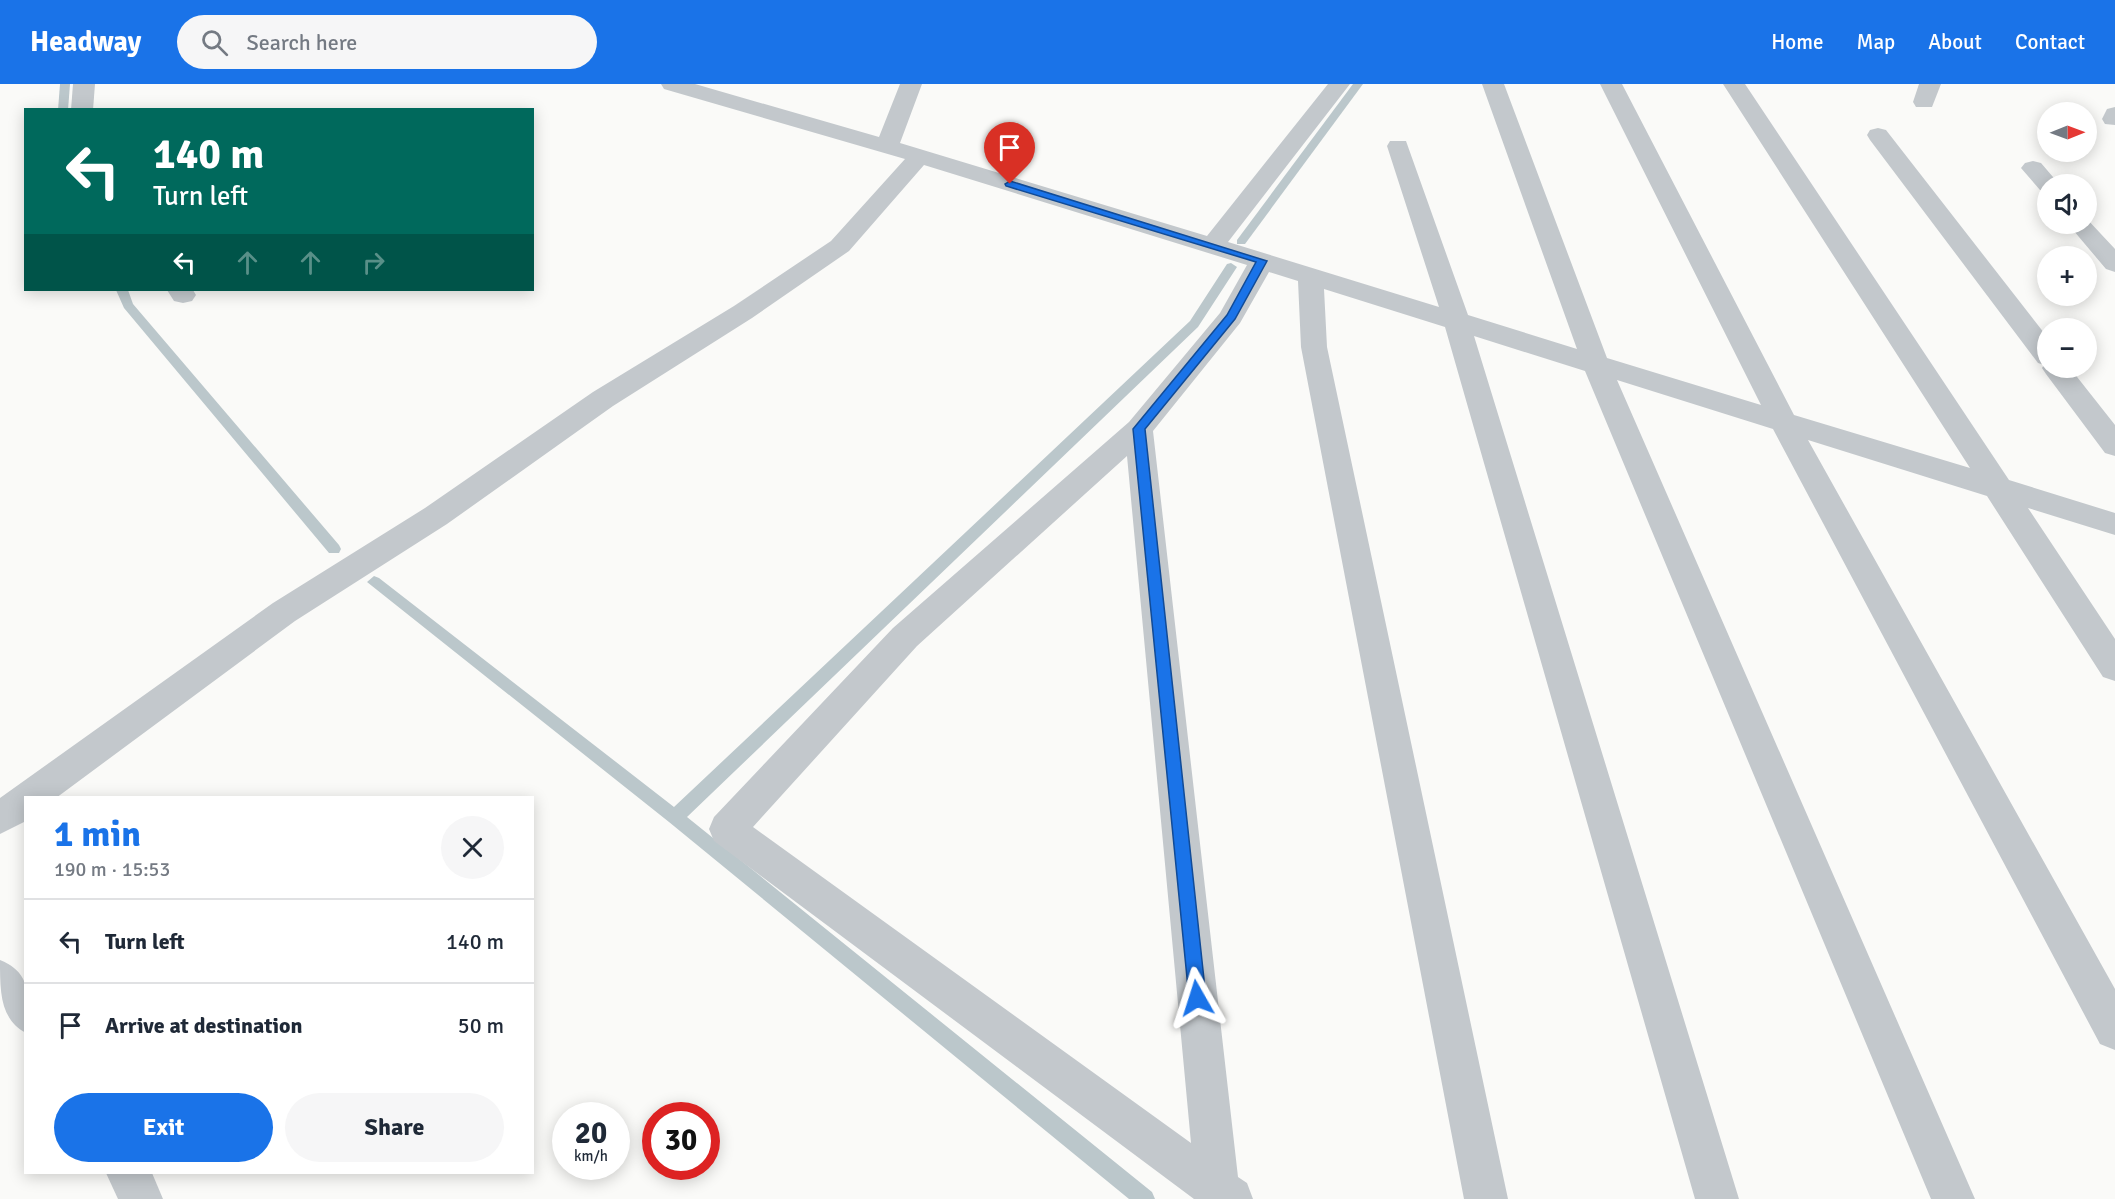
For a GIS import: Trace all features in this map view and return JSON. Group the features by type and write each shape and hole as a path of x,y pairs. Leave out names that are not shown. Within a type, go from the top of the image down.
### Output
{"street":[{"path":"82,108 84,84"},
{"path":"672,84 920,156 1998,486 2115,524"},
{"path":"887,146 910,84"},
{"path":"1212,246 1339,84"},
{"path":"1493,84 1596,364 1953,1199"},
{"path":"1611,84 1783,421 2115,1029"},
{"path":"1734,84 2115,667"},
{"path":"1878,135 2037,343"},
{"path":"1398,146 1456,320 1717,1199"},
{"path":"31,796 284,612 436,516 603,399 743,312 840,246 920,156"},
{"path":"2089,234 2115,264"},
{"path":"1224,1194 727,829 905,637 1139,429 1231,316 1262,261"},
{"path":"1310,276 1314,347 1486,1199"},
{"path":"2063,378 2115,446"},
{"path":"1139,429 1224,1194"},
{"path":"0,818 24,801"},
{"path":"0,980 24,1010"},
{"path":"128,1174 141,1199"}],"waterway":[{"path":"63,108 65,84"},
{"path":"1241,242 1358,84"},
{"path":"675,817 1194,324 1231,267"},
{"path":"122,291 128,305 334,549"},
{"path":"374,582 675,817"},
{"path":"675,817 1145,1199"}],"route":[{"path":"1010,184 1262,261 1231,316 1139,429 1197,998"}]}
